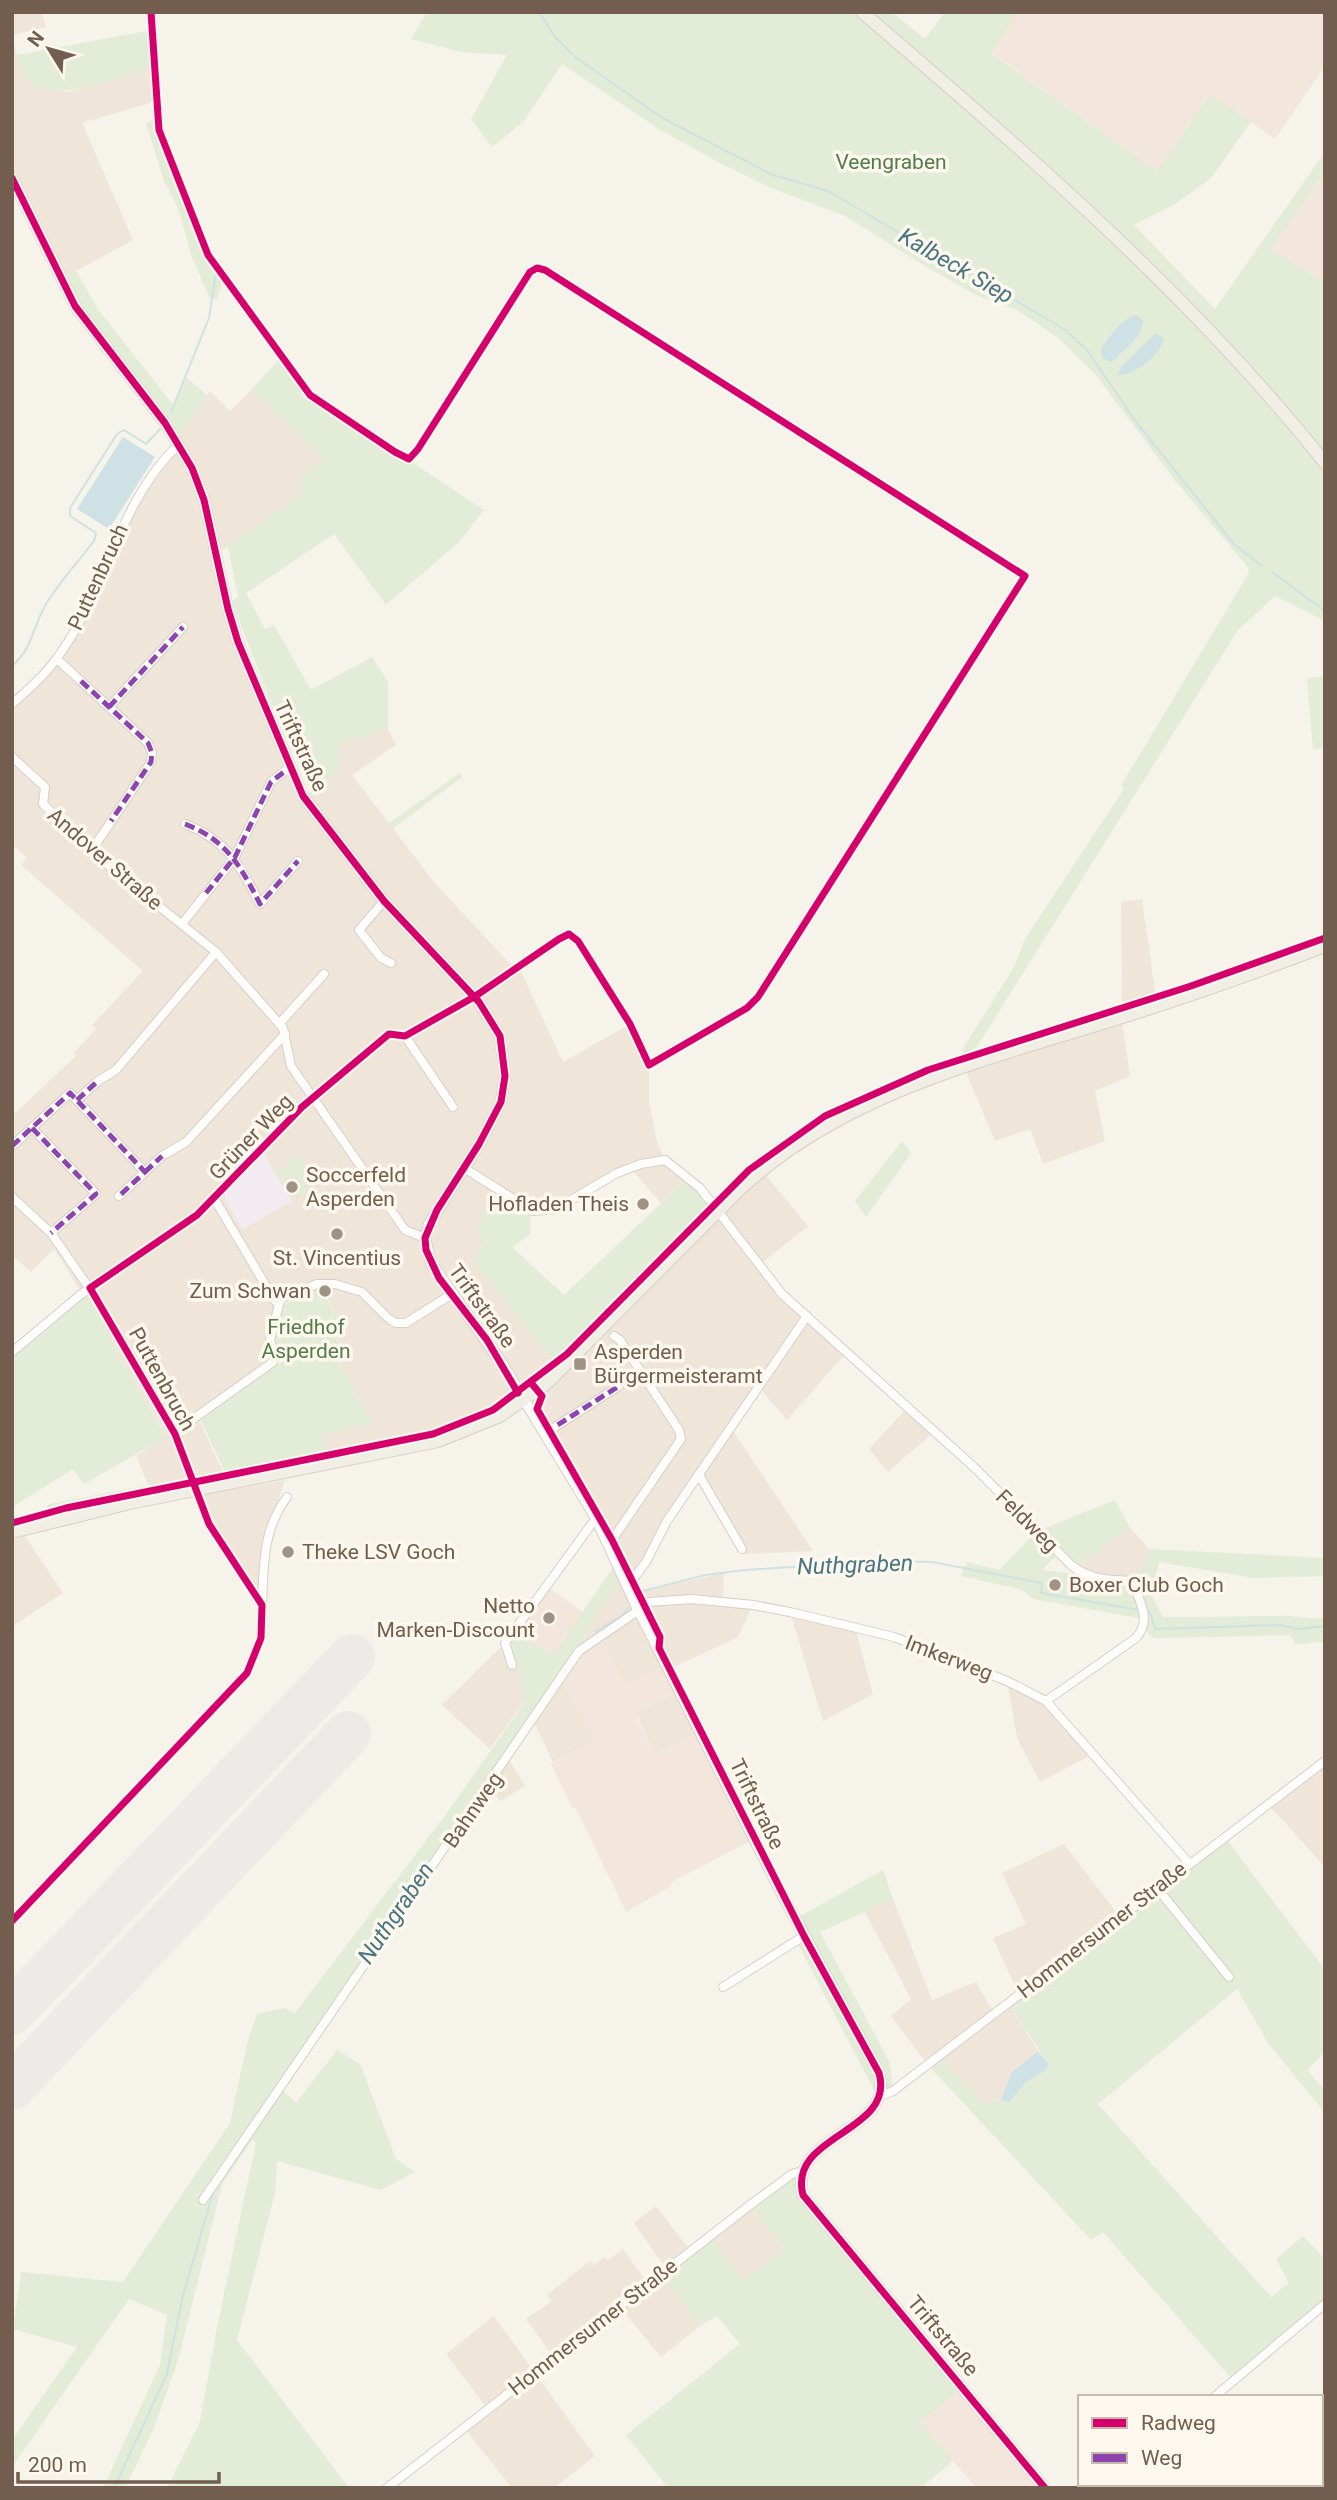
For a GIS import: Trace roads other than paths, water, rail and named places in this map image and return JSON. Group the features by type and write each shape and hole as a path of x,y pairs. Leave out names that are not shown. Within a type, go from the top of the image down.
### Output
{"main road":[{"path":"862,12 1030,157 1172,291 1325,463"},
{"path":"12,1532 54,1519 438,1441 481,1426 523,1402 575,1358 754,1176 793,1145 844,1115 890,1093 971,1063 1178,999 1325,946"}],"street":[{"name":"Triftstraße","path":"12,178 75,306 165,423 199,484 230,615 289,768 314,812 384,901 474,997 500,1037 505,1076 497,1113 429,1224 425,1238 431,1263 503,1365 523,1402 596,1518 625,1582 804,1936 878,2073 882,2084 879,2097"},
{"name":"Puttenbruch","path":"12,704 57,659 93,592 128,516 162,460 178,445"},
{"path":"109,706 183,627"},
{"path":"57,659 148,743 152,758 92,849"},
{"name":"Andover Straße","path":"12,757 45,787 43,804 92,849 216,951 279,1024 285,1034 291,1066 405,1230 425,1238"},
{"path":"182,924 235,857 272,781 289,768"},
{"path":"186,824 199,830 235,857 260,904 298,860"},
{"path":"384,901 359,930 381,958 391,964"},
{"path":"77,1100 98,1081 116,1070 216,951"},
{"path":"279,1024 324,974"},
{"name":"Grüner Weg","path":"12,1352 90,1288 173,1233 215,1199 280,1128 389,1034 405,1036 474,997"},
{"path":"120,1196 162,1156 186,1142 285,1034"},
{"path":"405,1036 453,1107"},
{"path":"12,1146 70,1093 145,1172"},
{"path":"32,1128 96,1194 51,1233"},
{"name":"Feldweg","path":"464,1168 533,1211 556,1209 617,1173 640,1164 665,1160 700,1188 764,1274 976,1469 1071,1565 1083,1575 1101,1580 1132,1581 1145,1616 1144,1629 1136,1638 1046,1701"},
{"name":"Puttenbruch","path":"12,1197 51,1233 90,1288 171,1428 209,1524 262,1605 266,1544 273,1516 286,1497"},
{"path":"215,1199 275,1301 317,1284 335,1284 362,1292 389,1319 396,1323 406,1323 452,1294"},
{"path":"171,1428 189,1422 273,1362 270,1339 280,1300"},
{"path":"625,1582 634,1578 646,1562 667,1521 807,1316"},
{"path":"608,1546 681,1439 679,1430 620,1340 614,1336"},
{"path":"544,1434 619,1386"},
{"path":"699,1475 742,1549"},
{"path":"512,1665 505,1643 596,1518"},
{"name":"Imkerweg","path":"637,1606 692,1600 753,1605 790,1612 894,1637 995,1675 1046,1701 1075,1730 1189,1863"},
{"name":"Bahnweg","path":"203,2200 579,1651 637,1606"},
{"name":"Hommersumer Straße","path":"879,2097 893,2091 1325,1761"},
{"path":"1157,1888 1229,1977"},
{"path":"723,1987 804,1936"},
{"path":"802,2171 812,2156 870,2112 879,2097"},
{"name":"Triftstraße","path":"802,2171 803,2195 1045,2488"},
{"name":"Hommersumer Straße","path":"387,2488 750,2205 792,2174 802,2171"},
{"path":"1216,2395 1325,2304"}],"waterway":[{"name":"Kalbeck Siep","path":"539,12 555,37 572,54"},
{"name":"Kalbeck Siep","path":"575,57 664,119 773,175 828,191 1064,329 1087,350 1136,422 1234,544 1262,566"},
{"path":"171,412 209,318 216,273"},
{"path":"12,666 24,652 51,596 94,541 96,533 70,516 70,508 117,434 124,430 146,444 160,429"},
{"name":"Kalbeck Siep","path":"1272,572 1325,611"},
{"name":"Nuthgraben","path":"643,1591 705,1575 745,1570 882,1561 932,1562 1042,1583 1041,1593 1139,1610"},
{"name":"Nuthgraben","path":"596,1631 623,1615 629,1607"},
{"name":"Nuthgraben","path":"1147,1611 1150,1612 1155,1629 1279,1625 1298,1629 1325,1626"},
{"name":"Nuthgraben","path":"114,2488 167,2374 183,2295 213,2193"}],"place":[{"name":"Soccerfeld Asperden","path":"292,1187"},
{"name":"Hofladen Theis","path":"643,1204"},
{"name":"St. Vincentius","path":"337,1234"},
{"name":"Zum Schwan","path":"325,1291"},
{"name":"Asperden Bürgermeisteramt","path":"580,1364"},
{"name":"Theke LSV Goch","path":"288,1552"},
{"name":"Boxer Club Goch","path":"1055,1585"},
{"name":"Netto Marken-Discount","path":"549,1618"}],"park label":[{"name":"Veengraben","path":"891,162"},
{"name":"Friedhof Asperden","path":"306,1339"}]}
